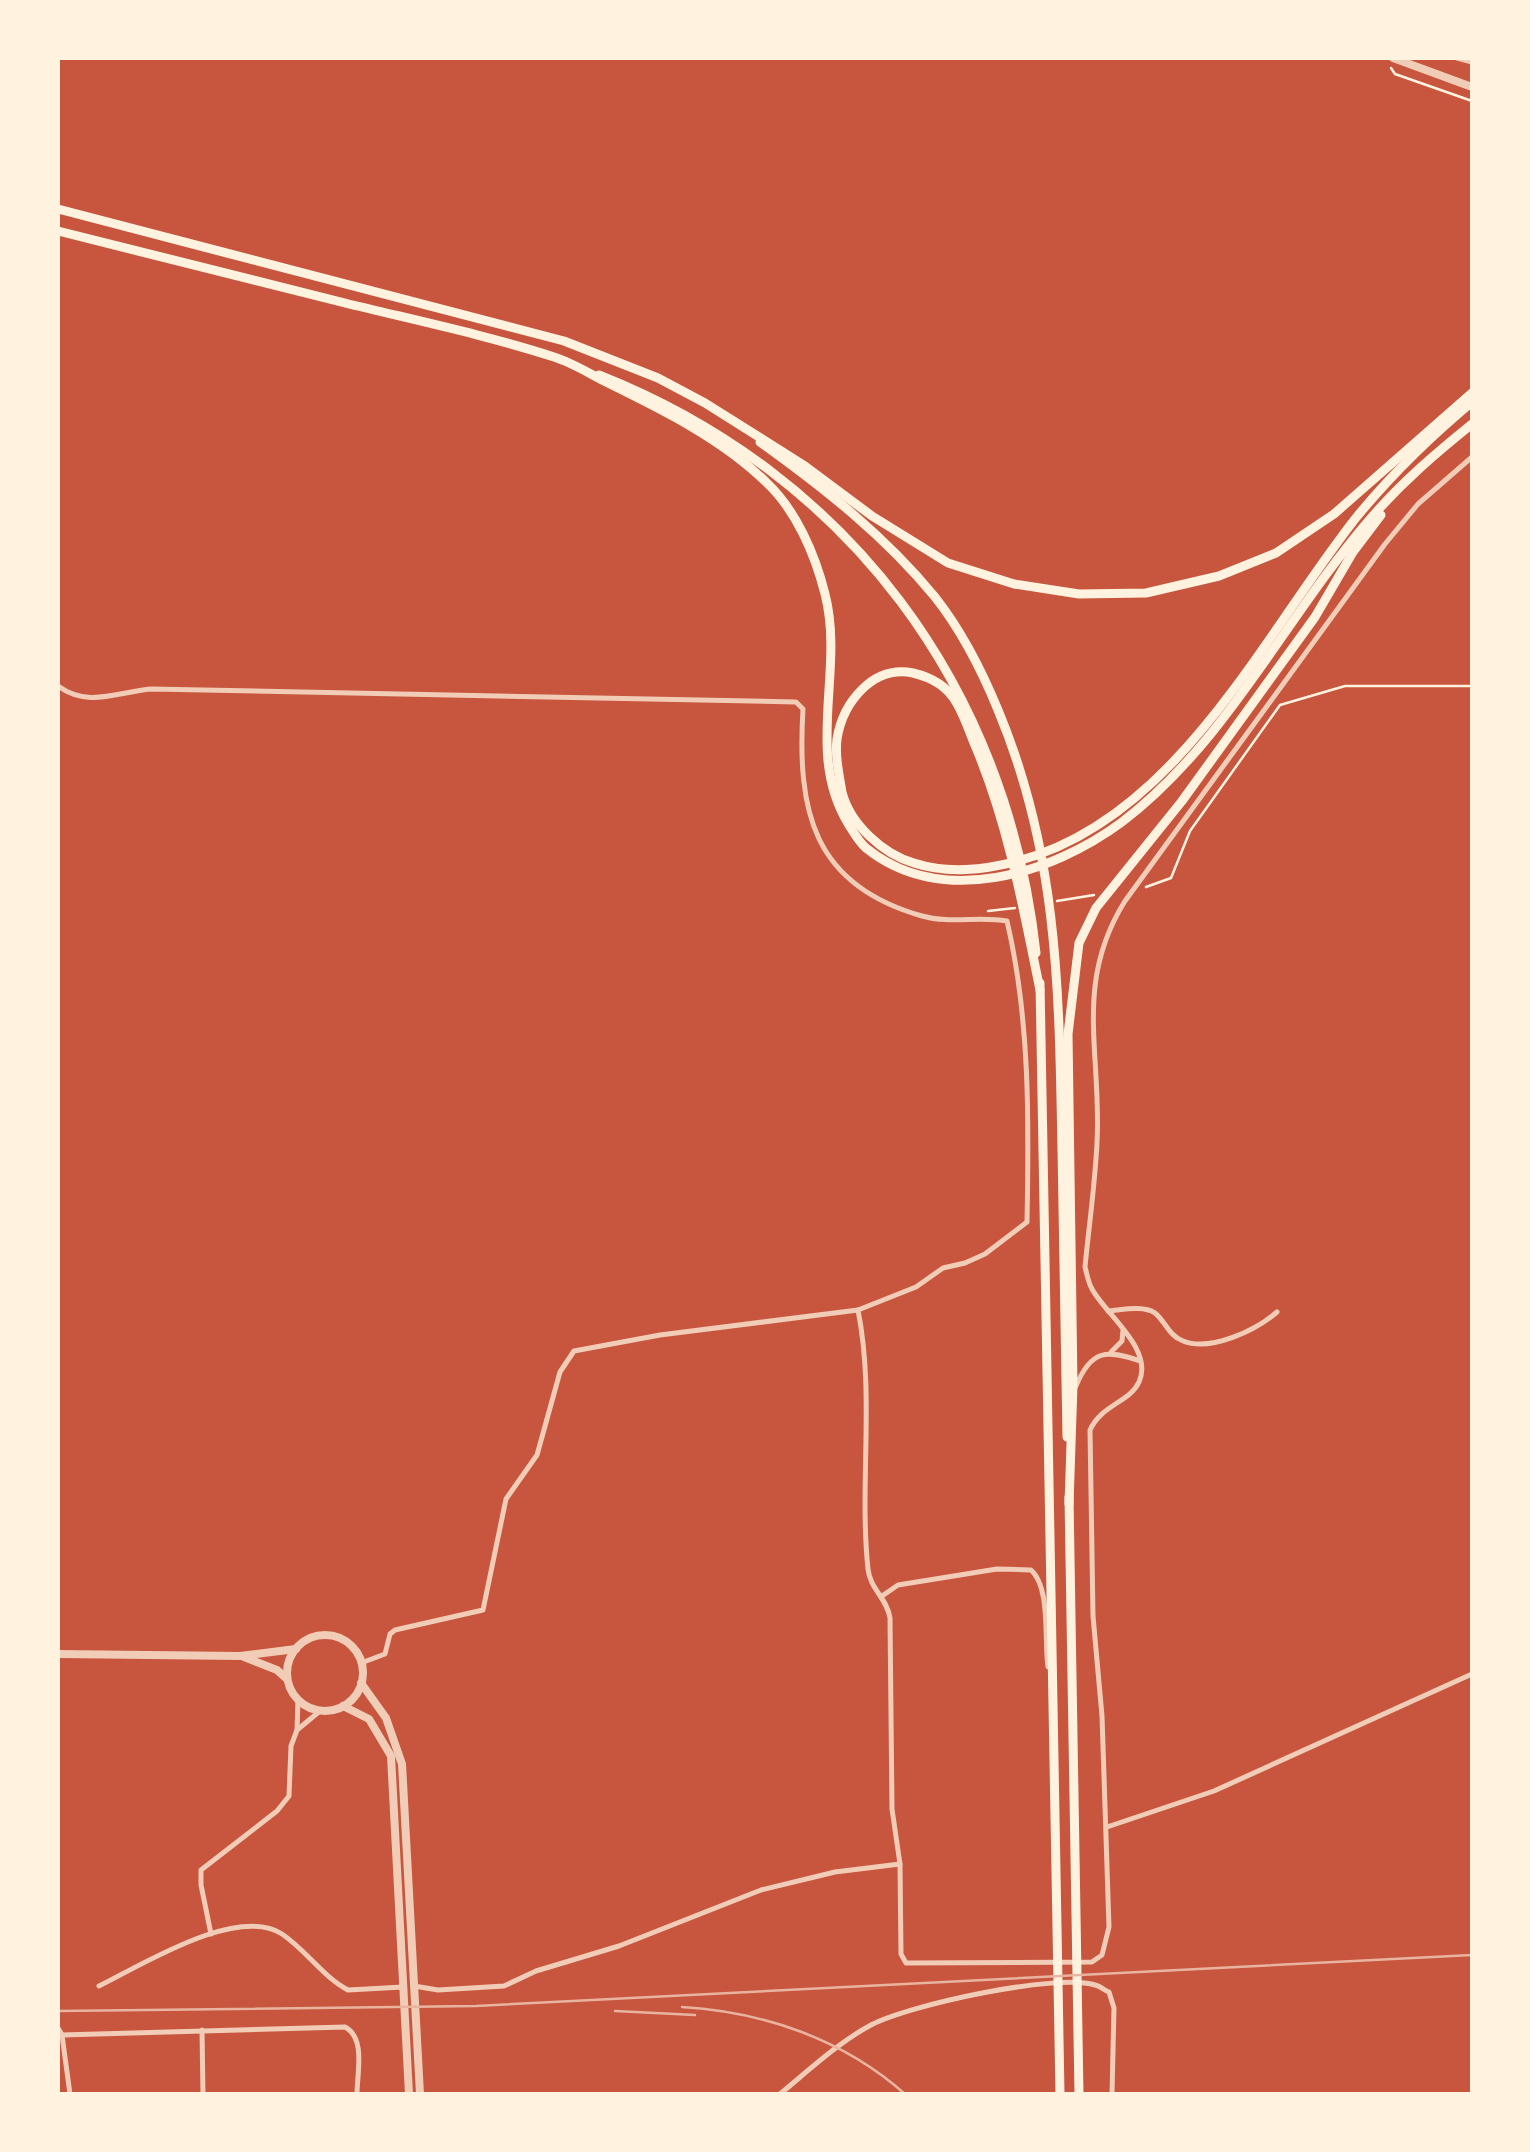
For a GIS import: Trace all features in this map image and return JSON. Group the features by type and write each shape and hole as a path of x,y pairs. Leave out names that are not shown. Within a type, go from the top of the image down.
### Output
{"main road":[{"path":"58,210 564,342 658,378 706,404 948,563 1014,584 1079,594 1146,593 1219,576 1276,553 1334,514 1472,392"},
{"path":"58,231 560,359 649,394 720,435 781,478 848,538 907,610 959,690 988,753 1011,820 1031,904 1040,990 1060,2094"},
{"path":"560,359 716,442 769,484 797,523 818,566 829,608 831,669 826,766 836,805 862,846 896,868 934,880 985,880 1036,866 1119,824 1163,787 1212,733 1368,521 1413,473 1472,424"},
{"path":"1040,990 999,804 954,698 928,677 910,672 882,675 852,701 838,738 837,766 844,801 872,840 899,858 930,868 984,868 1032,857 1071,846 1153,783 1201,729 1356,518 1422,447 1472,402"},
{"path":"706,404 861,518 936,599 983,674 1014,747 1034,814 1051,902 1059,988 1079,2094"},
{"path":"1069,1504 1072,1393 1068,1034 1079,943 1096,908 1182,801 1316,617 1353,552 1413,473"}],"street":[{"path":"1457,58 1472,62"},
{"path":"1393,61 1472,87"},
{"path":"858,1310 866,1414 870,1582 882,1596 890,1618 892,1809 900,1864 898,1940 906,1963 1092,1962 1102,1956 1107,1943 1102,1716 1093,1616 1089,1446 1095,1419 1138,1386 1142,1372 1123,1329 1090,1287 1084,1267 1097,1141 1092,988 1106,935 1125,901 1385,544 1418,504 1472,458"},
{"path":"58,686 68,694 86,699 151,688 796,702 803,709 802,781 806,804 820,846 848,878 886,902 924,916 1007,921 1016,956 1027,1060 1027,1222 985,1254 944,1268 916,1287 858,1310 574,1350 560,1372 543,1439 532,1465 506,1499 483,1610 395,1630 390,1634 386,1654 361,1663"},
{"path":"1108,1311 1138,1308 1154,1312 1184,1342 1245,1335 1277,1312"},
{"path":"1072,1393 1090,1363 1112,1352 1122,1341 1123,1329"},
{"path":"1112,1352 1140,1362"},
{"path":"882,1596 898,1584 1025,1567 1038,1575 1044,1594 1046,1653 1053,1694"},
{"path":"287,1679 290,1658 314,1637 336,1637 352,1646 361,1663 362,1684 386,1718 402,1764 409,1978 420,2094"},
{"path":"58,1654 240,1656 296,1649"},
{"path":"211,1934 200,1885 201,1870 277,1811 289,1796 290,1746 297,1730 298,1700 287,1679 266,1664 240,1656"},
{"path":"1106,1827 1214,1791 1472,1674"},
{"path":"297,1730 320,1711 344,1706 362,1684"},
{"path":"298,1700 320,1711"},
{"path":"344,1706 369,1720 391,1756 409,1978"},
{"path":"99,1986 211,1934 246,1926 274,1930 348,1990 494,1987 619,1946 761,1890 834,1872 900,1864"},
{"path":"780,2094 869,2026 920,2006 1042,1984 1094,1984 1108,1992 1114,2008 1112,2094"},
{"path":"70,2094 60,2030 345,2027 358,2038 357,2094"},
{"path":"202,2030 203,2094"},
{"path":"408,2094 412,2032"}],"path":[{"path":"1393,61 1395,74 1472,101"},
{"path":"1148,887 1171,878 1190,830 1280,705 1345,686 1472,686"},
{"path":"1056,901 1093,896"},
{"path":"984,912 1020,907"}],"railway":[{"path":"58,2011 476,2006 1472,1955"},
{"path":"682,2007 743,2015 801,2032 856,2058 905,2094"},
{"path":"615,2011 695,2015"}]}
